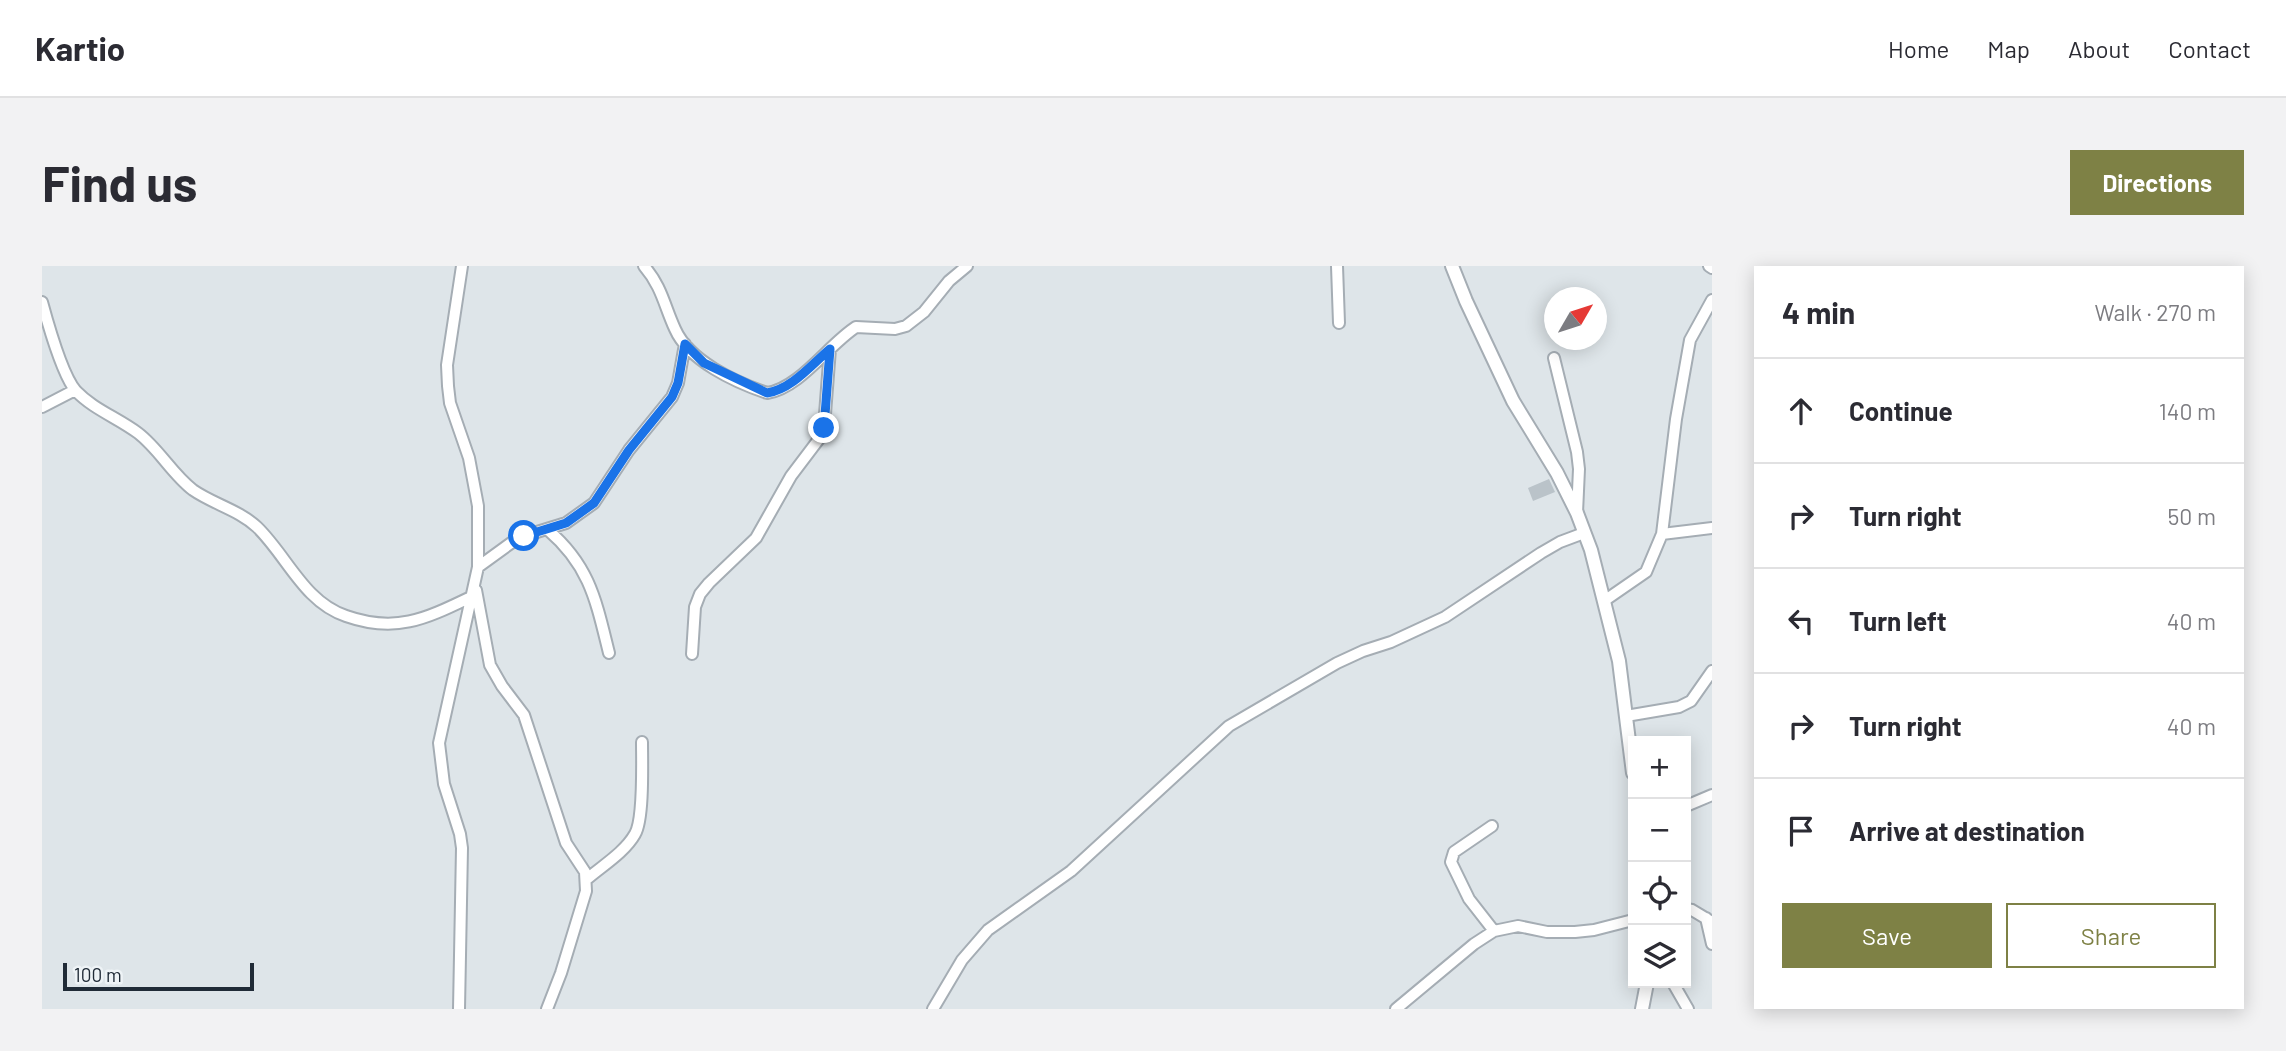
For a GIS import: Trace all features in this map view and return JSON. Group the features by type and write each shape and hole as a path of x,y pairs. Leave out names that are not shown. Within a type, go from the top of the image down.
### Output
{"street":[{"path":"459,1009 462,848 444,784 439,743 478,567 478,506 469,458 450,403 448,386 447,365 461,266"},
{"path":"643,266 655,279 676,331 685,344 704,363 767,393 777,391 792,382 856,327 895,329 915,321 949,281 967,266"},
{"path":"1337,266 1339,323"},
{"path":"1452,266 1465,301 1513,401 1557,473 1577,513 1619,661 1628,736"},
{"path":"1604,601 1646,572 1662,534 1676,419 1690,340 1712,300"},
{"path":"42,302 48,324 75,390 87,401 138,433 192,489 258,528 299,582 319,600 343,615 382,625 402,624 433,615 473,596"},
{"path":"478,567 524,536 566,523 594,503 629,450 665,408 678,383 685,344"},
{"path":"692,654 695,607 701,594 756,538 790,476 819,439 824,428 830,349"},
{"path":"1554,358 1577,452 1577,513"},
{"path":"42,407 75,390"},
{"path":"1662,534 1712,528"},
{"path":"548,530 565,545 584,571 597,603 609,653"},
{"path":"933,1009 962,960 988,930 1070,871 1229,726 1337,663 1445,617 1541,553 1584,533"},
{"path":"475,584 490,665 524,715 566,843 583,867 587,879 586,891 565,961 547,1009"},
{"path":"1626,716 1679,707 1691,701 1712,673"},
{"path":"587,879 636,833 642,742"},
{"path":"1691,804 1712,795"},
{"path":"1492,826 1458,849 1451,856 1451,862 1469,899 1494,931"},
{"path":"1691,911 1709,920 1712,944"},
{"path":"1396,1009 1474,944 1494,931 1518,926 1547,932 1575,932 1628,921"},
{"path":"1642,1009 1646,988"},
{"path":"1676,988 1688,1009"}],"building":[{"path":"1549,479 1555,492 1533,501 1528,488"}],"route":[{"path":"524,536 566,523 594,503 629,450 672,397 678,383 685,344 704,363 767,393 777,391 792,382 830,349 824,428"}]}
